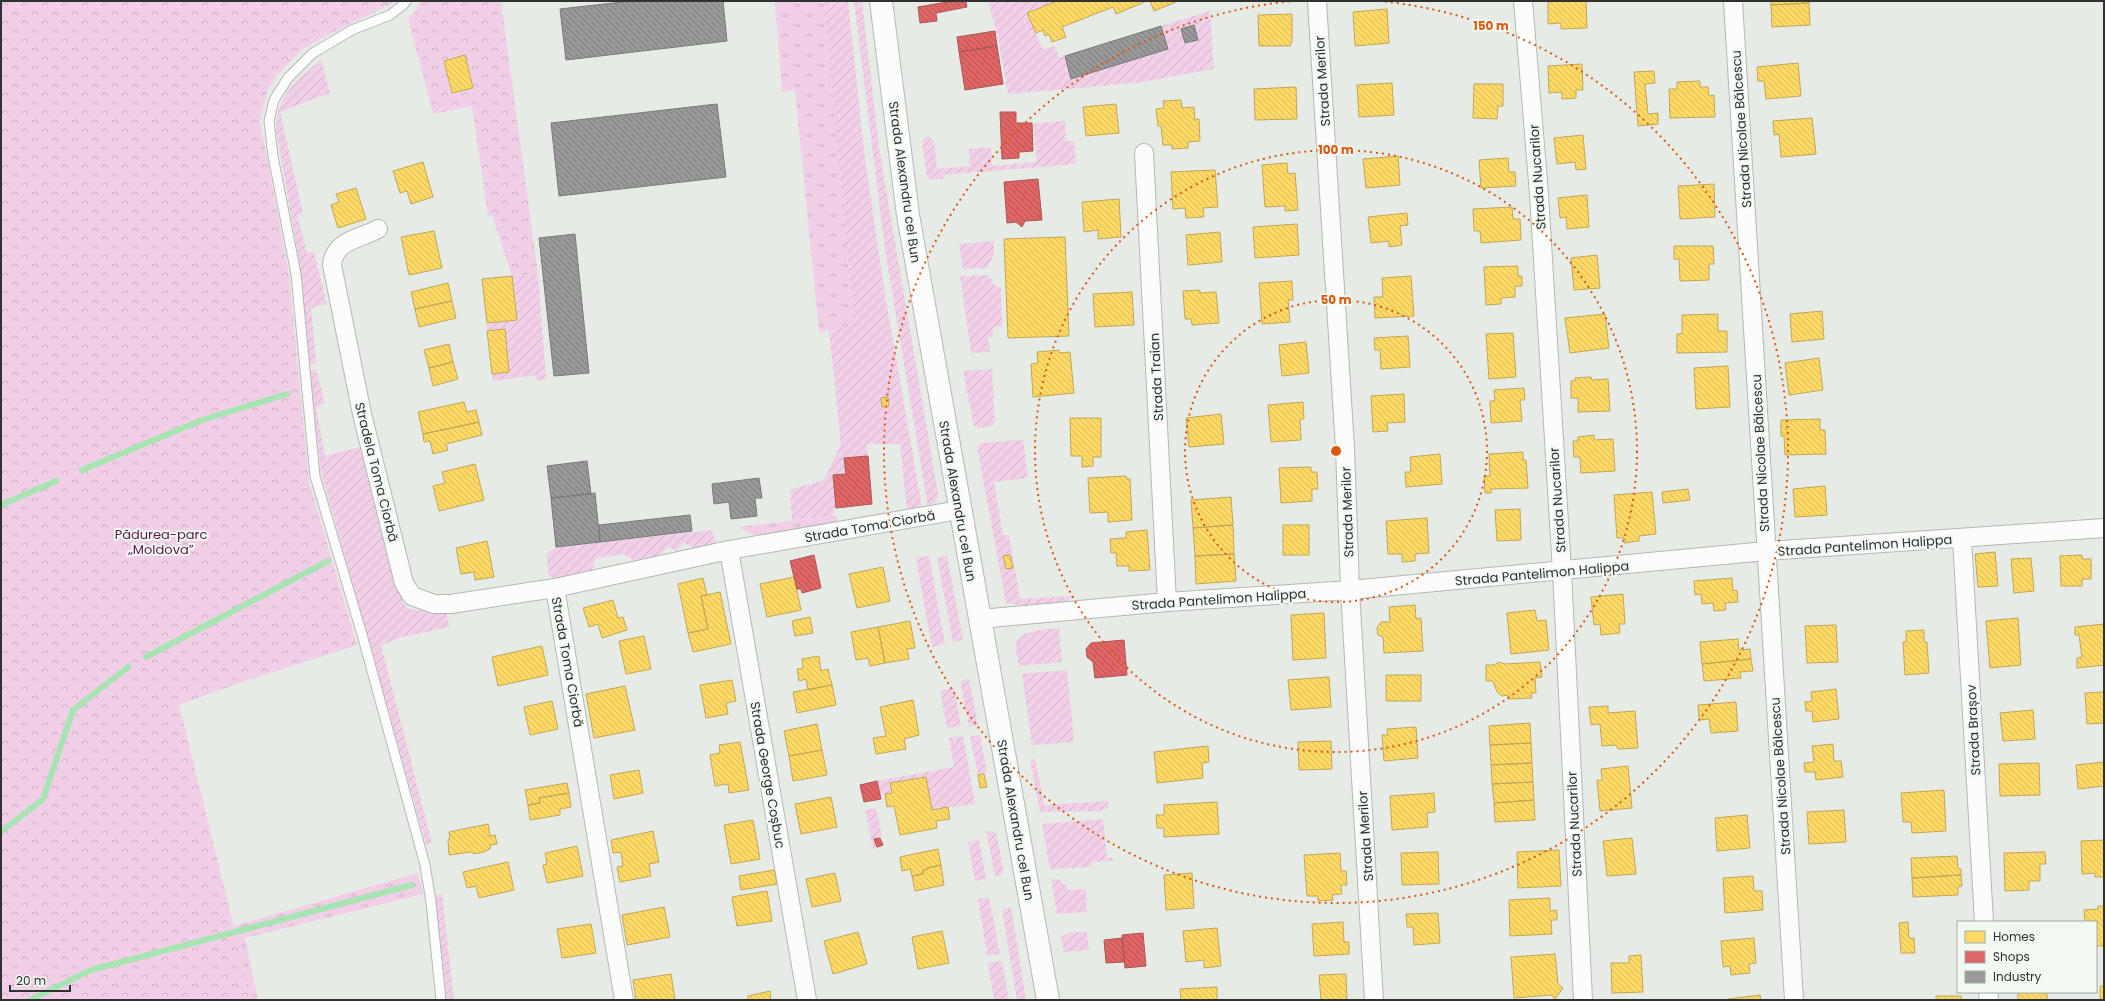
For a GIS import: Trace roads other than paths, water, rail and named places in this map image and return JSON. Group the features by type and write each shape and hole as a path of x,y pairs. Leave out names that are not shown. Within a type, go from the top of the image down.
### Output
{"main road":[{"name":"Strada Alexandru cel Bun","path":"881,1 908,215 959,510 1048,1000"}],"street":[{"name":"Strada Merilor","path":"1317,1 1345,448 1350,590 1374,1000"},
{"name":"Strada Nucarilor","path":"1523,1 1539,194 1562,571 1583,1000"},
{"name":"Strada Nicolae Bălcescu","path":"1733,1 1794,1000"},
{"name":"Strada Traian","path":"1144,152 1167,602"},
{"name":"Stradela Toma Ciorbă","path":"378,229 367,236 344,243 337,248 333,256 332,265 362,414 404,583 412,596 434,604 451,604 555,588"},
{"name":"Strada Toma Ciorbă","path":"624,1000 555,588 729,550 959,510"},
{"name":"Strada Pantelimon Halippa","path":"980,619 1167,602 1350,590 1766,551 1962,539 2104,528"},
{"name":"Strada Brașov","path":"1962,539 1984,921"},
{"name":"Strada George Coșbuc","path":"729,550 807,1000"}],"lane":[{"path":"406,1 390,15 352,30 313,53 288,78 274,100 269,121 296,274 315,476 363,638 425,865 431,902 441,1000"}],"waterway":[{"path":"82,470 202,420 287,394"},
{"path":"1,505 56,481"},
{"path":"146,657 328,561"},
{"path":"1,832 43,799 73,710 128,667"},
{"path":"30,1000 91,970 412,885"}],"park label":[{"name":"Pădurea-parc „Moldova”","path":"161,542"}]}
